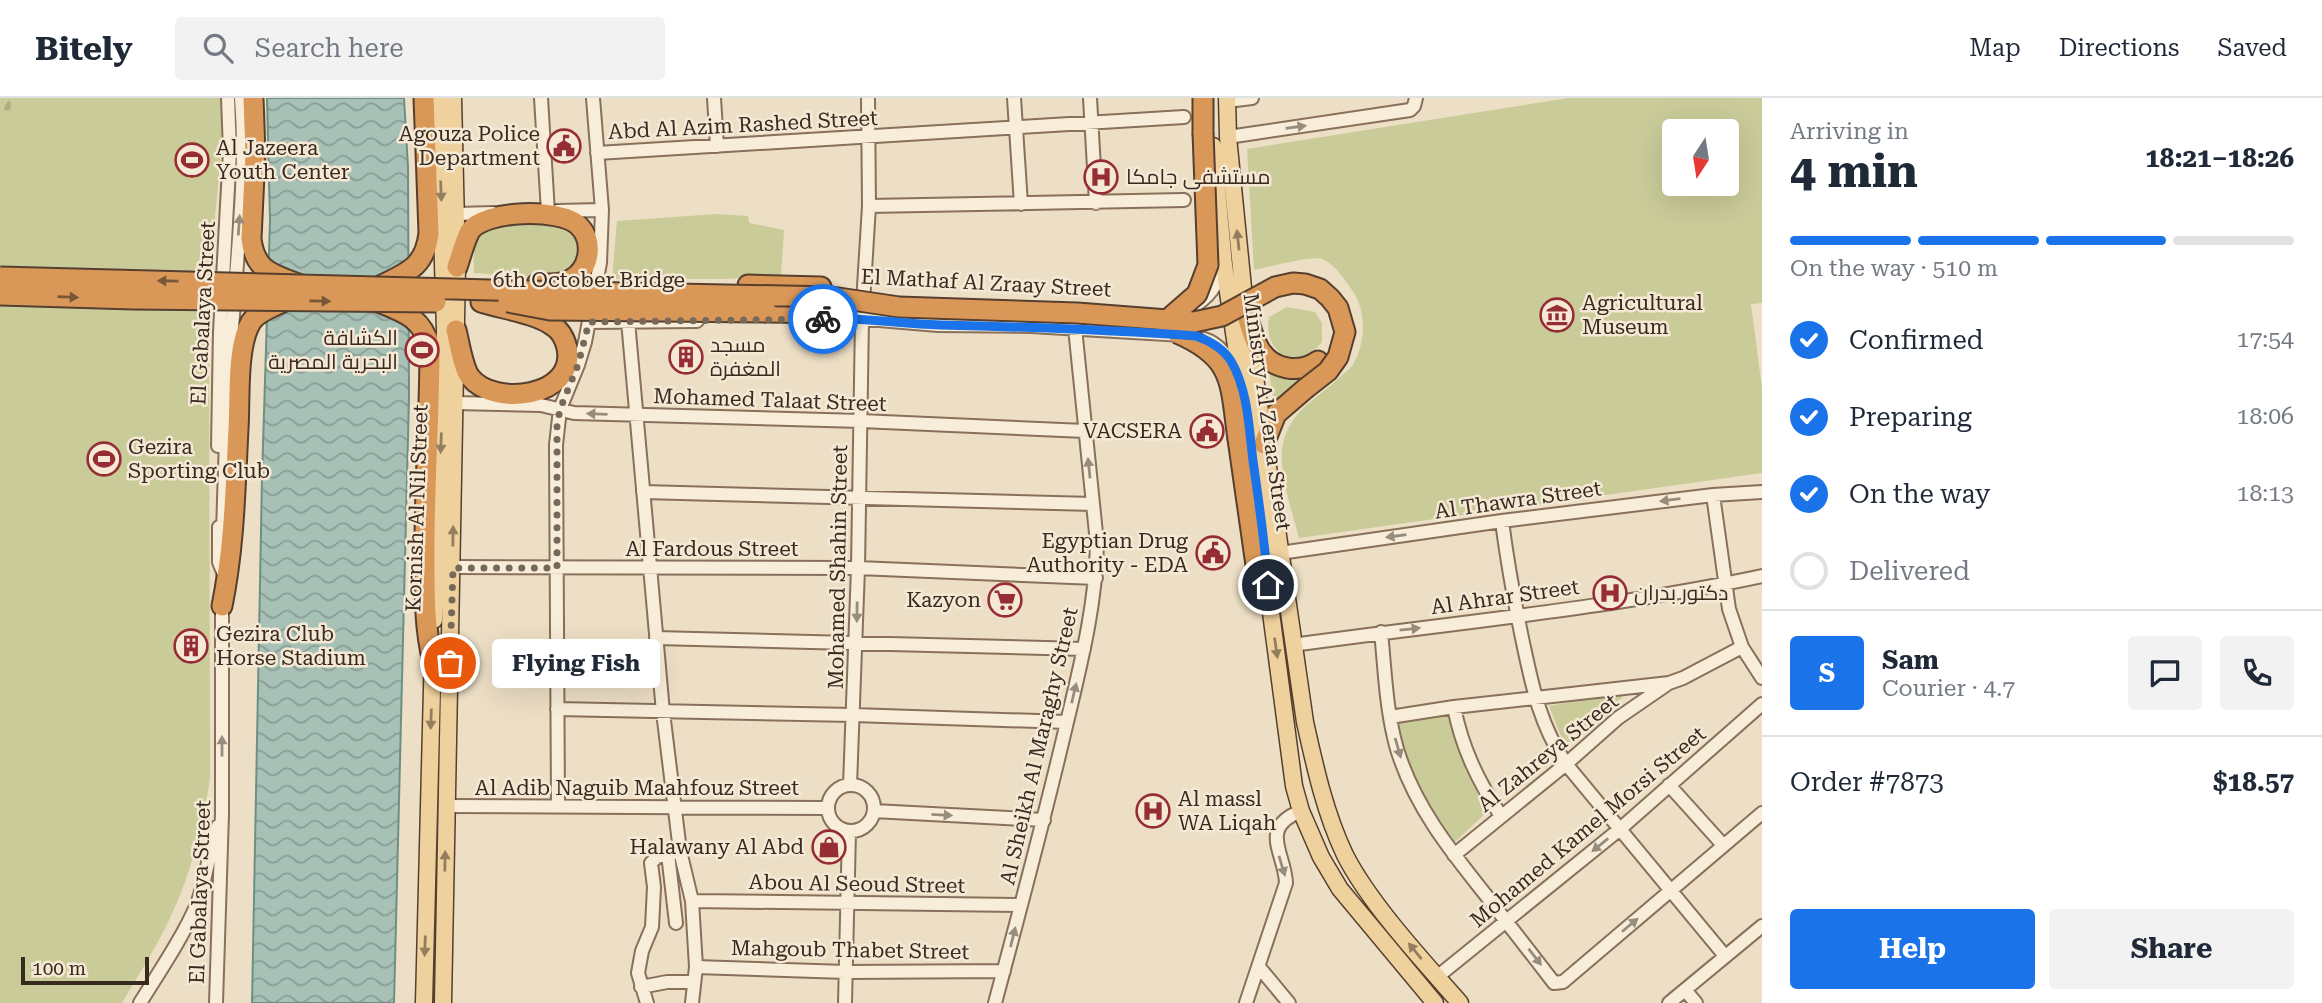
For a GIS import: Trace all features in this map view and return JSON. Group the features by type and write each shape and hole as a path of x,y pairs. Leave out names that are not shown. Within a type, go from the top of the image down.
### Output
{"highway":[{"path":"222,606 231,562 241,369 246,334 257,316 293,292 257,261 253,251 251,239 256,153 253,98"},
{"path":"424,98 428,248 414,268 377,294 423,328 427,337 430,361 424,509 427,639 433,662"},
{"path":"1163,325 1197,294 1208,265 1203,98"},
{"path":"457,267 471,231 478,224 517,214 553,214 569,219 585,234 588,256 578,275 568,281 556,284 514,285 481,296"},
{"name":"6th October Bridge","path":"0,277 293,292 481,296 528,291 832,297 898,307 1077,313 1163,325"},
{"path":"1163,325 1222,316 1264,292 1293,283 1320,289 1338,308 1345,332 1338,357 1328,371 1276,414 1264,444"},
{"path":"528,291 545,287 596,284 748,285 835,288 863,296"},
{"name":"6th October Bridge","path":"0,295 293,292"},
{"path":"456,330 468,376 489,391 516,395 543,389 558,380 567,364 567,346 558,330 542,320 481,296"},
{"name":"6th October Bridge","path":"481,296 508,302 823,305 898,315 1163,325"},
{"path":"1163,325 1220,329 1274,300 1287,296 1302,296 1322,307 1330,319 1331,341 1325,354 1318,361 1299,369 1288,369 1272,362 1261,351 1245,308"},
{"path":"508,302 550,310 828,313 854,318"},
{"path":"1163,325 1206,348 1222,367 1231,389 1256,565 1270,605"}],"main road":[{"name":"Kornish Al Nil Street","path":"424,1003 445,330 439,98"},
{"name":"Kornish Al Nil Street","path":"443,1003 457,267 453,98"},
{"name":"Ministry Al Zeraa Street","path":"1210,98 1213,160 1224,265 1265,543 1270,605 1294,786 1301,811 1321,857 1340,889 1435,1003"},
{"name":"Ministry Al Zeraa Street","path":"1227,100 1228,137 1245,308 1293,645 1314,766 1330,818 1346,856 1359,877 1460,1003"},
{"path":"1294,786 1311,778 1314,766"},
{"path":"1301,811 1320,811 1330,818"}],"street":[{"name":"El Gabalaya Street","path":"223,572 219,562 217,423 230,151 229,98"},
{"name":"El Gabalaya Street","path":"216,1003 222,814 222,606 227,418 244,154 242,98"},
{"path":"541,98 553,214"},
{"path":"558,807 556,445 560,409 578,365 600,263 602,210 593,98"},
{"path":"714,98 717,146"},
{"name":"Mohamed Shahin Street","path":"850,785 861,421 854,318 863,296 869,206 868,98"},
{"path":"1014,98 1021,204"},
{"path":"1090,98 1096,203"},
{"path":"1227,100 1252,98"},
{"path":"1228,137 1410,110 1416,98"},
{"name":"Abd Al Azim Rashed Street","path":"597,153 1184,117"},
{"path":"869,206 1184,200"},
{"path":"457,214 553,214 602,210"},
{"name":"El Mathaf Al Zraay Street","path":"589,322 854,318 938,325 1075,328 1163,325 1206,299 1218,282 1224,265"},
{"name":"El Mathaf Al Zraay Street","path":"596,288 863,296 904,301 1102,308 1210,341 1222,349 1231,361 1243,389"},
{"path":"628,321 649,569 675,808 673,899 676,923"},
{"name":"Al Sheikh Al Maraghy Street","path":"995,1003 1044,820 1084,649 1096,578 1097,543 1075,328"},
{"name":"Mohamed Talaat Street","path":"455,403 541,405 575,413 1085,431"},
{"path":"643,492 1093,504"},
{"name":"Al Thawra Street","path":"1280,553 1502,521 1713,495 1762,492"},
{"path":"1713,495 1724,584 1732,619 1742,647 1762,678"},
{"path":"1502,521 1534,697 1546,730 1566,764 1725,956"},
{"name":"Al Fardous Street","path":"453,568 858,568 1096,578"},
{"name":"Al Ahrar Street","path":"1293,645 1518,617 1762,576"},
{"path":"1381,632 1390,717 1397,748 1418,800 1454,855 1554,983 1558,984 1762,813"},
{"path":"656,638 1084,649"},
{"path":"1390,717 1669,682 1683,678 1742,647"},
{"name":"Al Zahreya Street","path":"1454,855 1618,718 1669,682"},
{"name":"Mohamed Kamel Morsi Street","path":"1437,977 1619,829 1762,704"},
{"path":"1454,707 1470,763 1501,816"},
{"path":"557,709 1067,722"},
{"path":"850,785 865,789 874,803 874,811 868,823 849,831 837,826 828,808 829,801 837,790 850,785"},
{"path":"1669,785 1723,845"},
{"name":"Al Adib Naguib Maahfouz Street","path":"446,806 828,808"},
{"path":"874,811 1044,820"},
{"path":"1246,1003 1286,883 1283,865 1276,849 1277,834 1285,820 1301,811"},
{"path":"140,1003 196,905 205,876 209,849 222,814"},
{"path":"845,1003 849,831"},
{"path":"647,1003 641,987 638,964 651,933 651,863 654,858 674,852"},
{"path":"674,852 691,898 696,967 692,1003"},
{"name":"Abou Al Seoud Street","path":"653,904 691,898 1021,905"},
{"path":"1669,1003 1762,926"},
{"name":"Mahgoub Thabet Street","path":"696,967 846,972 1004,971"},
{"path":"1259,967 1289,1003"},
{"path":"641,987 667,982 694,982"},
{"path":"1685,990 1696,1003"}],"green space":[{"name":"Gezira Sporting Club","path":"0,98 222,98 223,133 209,314 210,778 200,832 184,884 159,940 122,1003 0,1003"},
{"path":"7,98 13,98 0,143 0,125"},
{"name":"Agricultural Museum","path":"1568,98 1762,98 1762,303 1751,304 1762,388 1762,473 1299,538 1283,475 1284,439 1294,418 1352,366 1360,348 1362,317 1352,290 1327,261 1317,258 1300,260 1254,270 1247,149"},
{"path":"716,214 748,216 749,223 784,230 781,275 727,279 612,279 617,221"},
{"path":"544,222 565,227 579,243 576,259 565,270 541,276 474,273 475,246 486,231 504,224"},
{"path":"1287,307 1315,312 1322,323 1322,342 1303,356 1284,355 1271,341 1269,317"},
{"path":"1269,370 1302,379 1274,406"},
{"path":"1630,691 1565,746 1549,706"},
{"path":"1450,715 1466,771 1487,812 1455,842 1419,785 1397,722"}],"water":[{"path":"267,98 404,98 408,167 409,397 394,1003 252,1003 270,220"}],"way so far":[{"path":"450,663 453,568 557,568 557,426 560,409 578,365 589,322 823,319"}],"place":[{"name":"Agouza Police Department","path":"564,146"},
{"name":"Al Jazeera Youth Center","path":"192,160"},
{"name":"مستشفى جامكا","path":"1101,177"},
{"name":"Agricultural Museum","path":"1557,315"},
{"name":"الكشافة البحرية المصرية","path":"422,350"},
{"name":"مسجد المغفرة","path":"686,357"},
{"name":"VACSERA","path":"1207,431"},
{"name":"Gezira Sporting Club","path":"104,459"},
{"name":"Egyptian Drug Authority - EDA","path":"1213,553"},
{"name":"دكتور بدران","path":"1610,593"},
{"name":"Kazyon","path":"1005,600"},
{"name":"Gezira Club Horse Stadium","path":"191,646"},
{"name":"Flying Fish","path":"450,663"},
{"name":"Al massl WA Liqah","path":"1153,811"},
{"name":"Halawany Al Abd","path":"829,847"}],"route":[{"path":"823,319 1075,328 1196,336 1210,341 1222,349 1231,361 1243,389 1265,543 1268,585"}]}
